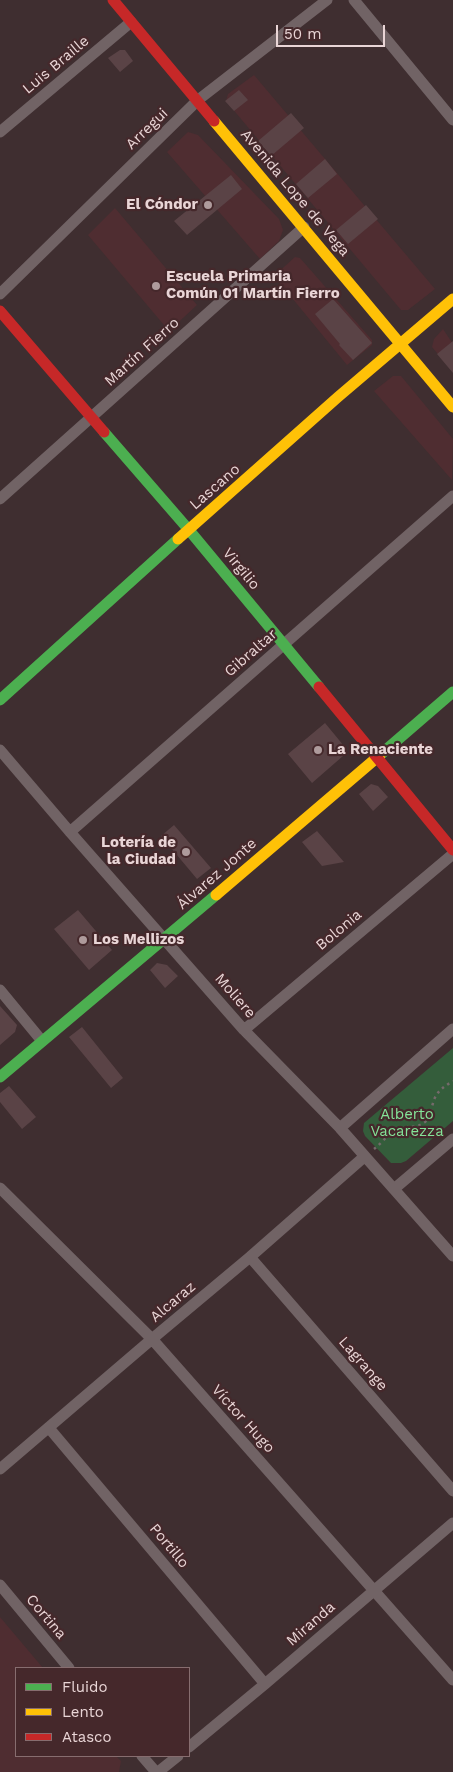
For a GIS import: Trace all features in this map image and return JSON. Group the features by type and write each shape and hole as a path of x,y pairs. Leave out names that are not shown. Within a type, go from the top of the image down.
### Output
{"street":[{"name":"Avenida Lope de Vega","path":"113,0 453,407"},
{"name":"Arregui","path":"0,294 198,100 327,0"},
{"path":"354,0 453,120"},
{"name":"Luis Braille","path":"0,132 131,22"},
{"name":"Martín Fierro","path":"0,499 304,227"},
{"name":"Lascano","path":"0,700 400,343 453,299"},
{"name":"Virgilio","path":"0,312 189,530 453,850"},
{"name":"Gibraltar","path":"70,832 453,496"},
{"name":"Álvarez Jonte","path":"0,1077 165,939 453,692"},
{"name":"Moliere","path":"0,750 244,1030 340,1128 453,1256"},
{"name":"Bolonia","path":"244,1030 453,854"},
{"path":"0,990 42,1042"},
{"path":"340,1128 453,1030"},
{"path":"394,1189 453,1138"},
{"name":"Alcaraz","path":"0,1469 50,1428 152,1338 250,1257 364,1157"},
{"name":"Víctor Hugo","path":"0,1188 152,1338 453,1680"},
{"name":"Lagrange","path":"250,1257 453,1491"},
{"name":"Portillo","path":"50,1428 265,1684"},
{"name":"Miranda","path":"190,1746 453,1523"},
{"name":"Cortina","path":"0,1585 68,1667"},
{"path":"143,1757 157,1772 177,1757"}],"path":[{"path":"364,1157 389,1135 402,1128 416,1127 425,1121 431,1113 436,1096 453,1081"}],"shaded area":[{"path":"254,75 435,289 408,310 401,310 226,101 228,94"},
{"path":"188,132 198,135 279,219 283,230 279,241 260,259 167,152"},
{"name":"Escuela Primaria Común 01 Martín Fierro","path":"115,208 197,305 169,331 88,235"},
{"path":"295,257 300,258 372,340 372,345 347,365 274,276"},
{"path":"443,329 453,344 453,372 432,347 434,339"},
{"path":"393,376 401,376 453,439 452,480 374,391"},
{"path":"0,1617 42,1667 15,1667 15,1757 117,1757 121,1761 119,1772 0,1772"}],"green space":[{"name":"Alberto Vacarezza","path":"453,1048 453,1121 406,1161 391,1163 365,1136 363,1131 364,1123"}],"building":[{"path":"120,50 125,50 133,61 120,72 108,58"},
{"path":"239,90 248,100 234,111 225,101"},
{"path":"291,113 304,128 271,156 258,141"},
{"path":"325,159 337,174 308,198 296,184"},
{"name":"El Cóndor","path":"231,175 242,189 187,235 174,221"},
{"path":"366,205 378,219 348,244 336,230"},
{"path":"333,299 372,343 353,360 315,314"},
{"path":"453,341 453,373 437,354"},
{"name":"La Renaciente","path":"325,723 344,746 343,756 312,783 288,754"},
{"path":"371,784 378,786 388,797 373,811 359,794"},
{"name":"Lotería de la Ciudad","path":"174,825 211,868 197,879 161,836"},
{"path":"317,831 344,862 322,866 302,842"},
{"name":"Los Mellizos","path":"78,910 112,950 89,970 54,929"},
{"path":"157,963 167,965 178,976 165,988 150,970"},
{"path":"0,1006 17,1025 15,1032 0,1045"},
{"path":"82,1027 123,1078 111,1088 69,1037"},
{"path":"9,1086 36,1117 22,1129 0,1102 0,1093"}],"traffic: fast":[{"path":"104,432 189,530 319,687"},
{"path":"0,700 178,539"},
{"path":"380,755 453,692"},
{"path":"0,1077 216,895"}],"traffic: slow":[{"path":"214,121 453,407"},
{"path":"178,539 338,397 453,299"},
{"path":"216,895 380,755"}],"traffic: jam":[{"path":"113,0 214,121"},
{"path":"0,311 104,432"},
{"path":"319,687 453,850"}],"place":[{"name":"El Cóndor","path":"208,205"},
{"name":"Escuela Primaria Común 01 Martín Fierro","path":"156,286"},
{"name":"La Renaciente","path":"318,750"},
{"name":"Lotería de la Ciudad","path":"186,852"},
{"name":"Los Mellizos","path":"83,940"}]}
